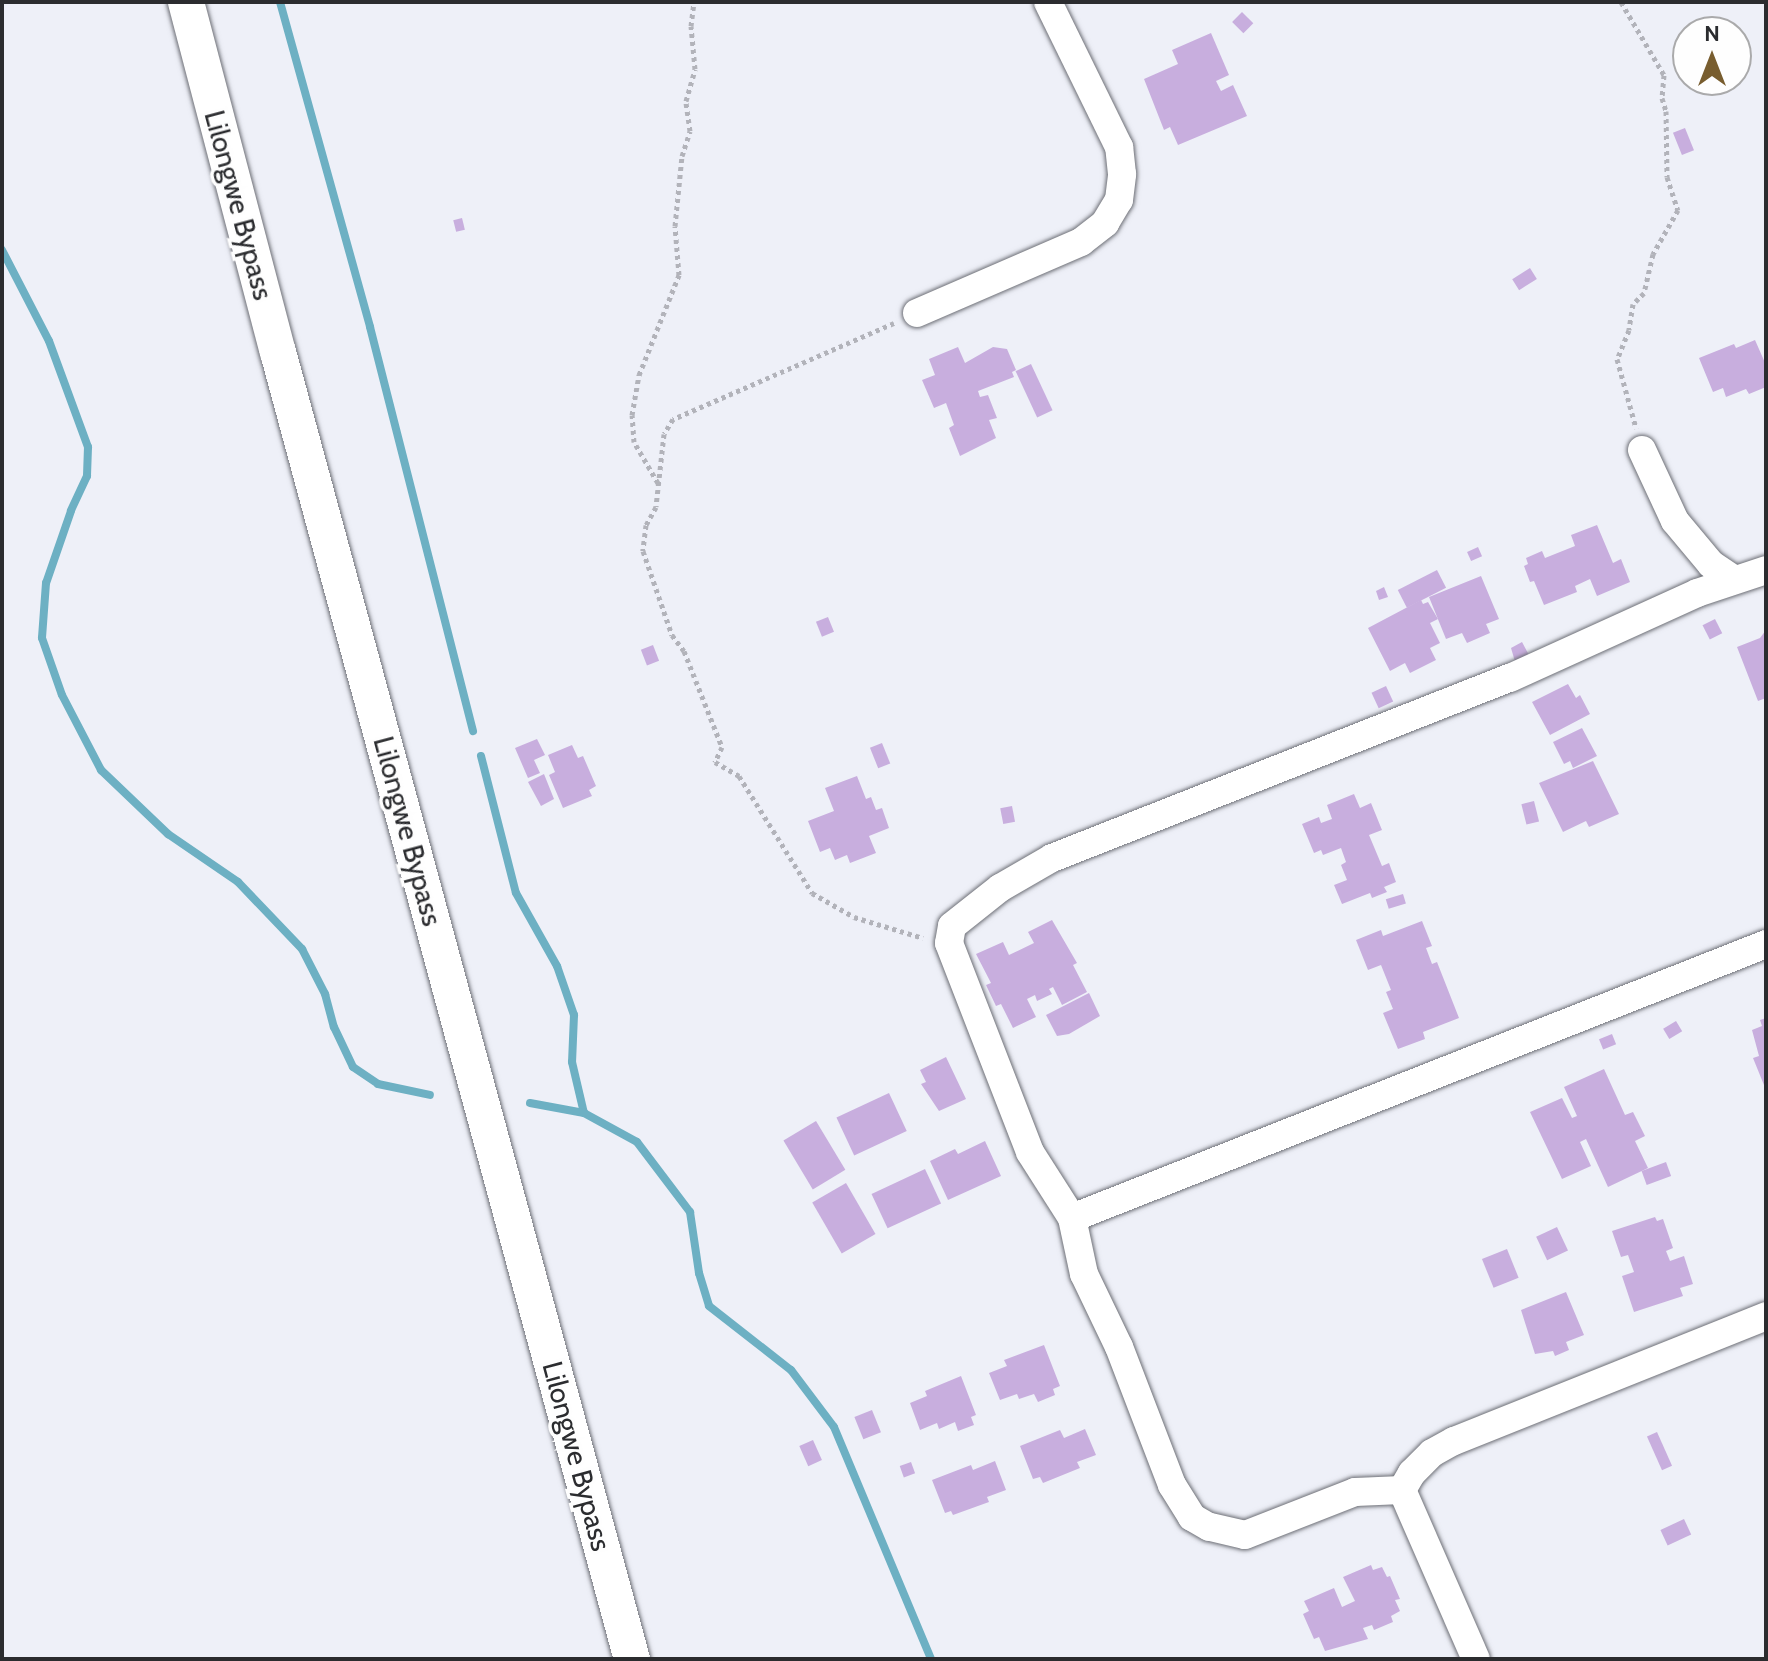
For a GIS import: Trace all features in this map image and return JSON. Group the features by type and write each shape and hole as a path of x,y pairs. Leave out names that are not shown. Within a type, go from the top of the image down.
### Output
{"main road":[{"name":"Lilongwe Bypass","path":"186,2 632,1659"}],"street":[{"path":"917,313 1081,242 1105,223 1119,200 1122,174 1119,147 1048,2"},
{"path":"1642,450 1675,521 1711,564 1733,579"},
{"path":"1402,1490 1355,1492 1245,1535 1209,1527 1192,1517 1172,1485 1119,1347 1084,1274 1072,1218 1030,1152 949,943 952,926 971,908 1052,858 1510,678 1733,579 1766,570"},
{"path":"1072,1218 1766,944"},
{"path":"1402,1490 1412,1473 1432,1453 1454,1441 1766,1316"},
{"path":"1402,1490 1476,1659"}],"path":[{"path":"659,484 634,442 632,415 642,366 661,328 679,275 675,226 682,156 690,131 686,101 695,69 691,26 694,2"},
{"path":"1621,2 1664,75 1662,98 1666,111 1667,177 1678,210 1653,254 1644,293 1633,304 1629,330 1617,359 1642,450"},
{"path":"917,313 673,419 664,434 656,507 646,525 643,551 672,635 684,651 722,747 715,762 739,776 812,893 854,917 949,943"}],"building":[{"path":"1242,12 1253,23 1243,33 1232,22"},
{"path":"1211,33 1229,75 1216,81 1221,91 1233,85 1247,116 1178,145 1170,127 1164,130 1144,79 1178,64 1172,50"},
{"path":"1685,128 1694,150 1682,155 1673,133"},
{"path":"462,218 465,230 456,232 453,220"},
{"path":"1530,268 1537,279 1519,290 1512,279"},
{"path":"1755,340 1766,365 1766,387 1749,394 1746,389 1726,397 1723,388 1713,392 1699,358 1734,344 1736,348"},
{"path":"958,347 965,363 993,347 1007,349 1016,370 1012,372 1014,377 978,391 980,397 988,395 997,418 989,420 996,438 960,456 949,428 954,425 946,403 934,408 922,380 935,375 929,359"},
{"path":"1031,364 1053,410 1037,417 1016,371"},
{"path":"1597,525 1613,563 1621,559 1630,582 1597,596 1590,579 1575,586 1577,592 1544,605 1534,581 1530,582 1524,566 1528,564 1526,558 1542,551 1545,558 1575,546 1571,535"},
{"path":"1478,547 1482,556 1471,561 1467,552"},
{"path":"1437,570 1446,588 1407,608 1398,590"},
{"path":"1481,576 1499,619 1486,624 1490,633 1467,643 1462,633 1446,639 1429,597"},
{"path":"1384,587 1388,597 1379,600 1376,591"},
{"path":"1421,600 1423,604 1428,602 1438,619 1430,623 1440,643 1430,648 1436,660 1410,673 1405,663 1390,671 1368,628"},
{"path":"828,617 834,632 822,637 816,622"},
{"path":"1715,619 1722,633 1710,640 1703,625"},
{"path":"1766,630 1766,698 1758,701 1737,647 1760,638"},
{"path":"1522,642 1530,657 1516,665 1511,648"},
{"path":"653,645 659,661 647,666 641,650"},
{"path":"1568,684 1576,698 1580,695 1590,714 1550,735 1532,702"},
{"path":"1386,686 1393,701 1379,708 1371,693"},
{"path":"1582,728 1597,756 1573,768 1570,761 1564,764 1553,742"},
{"path":"537,739 545,755 534,760 540,773 528,778 515,748"},
{"path":"882,743 890,763 878,768 870,748"},
{"path":"572,745 578,758 583,756 596,786 589,790 592,796 563,808 549,775 555,772 548,755"},
{"path":"1593,761 1619,814 1589,827 1586,821 1563,832 1539,783"},
{"path":"544,774 554,799 541,806 528,782"},
{"path":"857,776 866,799 871,797 876,810 882,808 889,828 869,836 876,853 850,863 847,855 835,860 830,848 820,852 808,821 834,811 825,788"},
{"path":"1354,794 1360,808 1371,803 1382,830 1369,835 1382,866 1389,863 1396,882 1384,887 1387,892 1372,898 1370,893 1342,904 1334,885 1347,880 1341,865 1346,862 1341,848 1323,855 1321,850 1314,853 1302,824 1319,817 1321,823 1332,819 1327,805"},
{"path":"1534,801 1539,821 1526,825 1521,804"},
{"path":"1012,806 1015,822 1003,824 1000,808"},
{"path":"1403,894 1406,904 1389,909 1386,899"},
{"path":"1052,920 1077,963 1073,965 1087,992 1062,1005 1053,987 1049,989 1052,994 1037,1001 1035,995 1027,999 1036,1017 1013,1028 1001,1004 996,1006 986,985 991,983 976,954 1003,942 1009,955 1034,943 1028,932"},
{"path":"1422,921 1432,946 1426,948 1432,964 1437,962 1459,1018 1423,1032 1425,1039 1398,1049 1383,1013 1393,1009 1386,992 1391,990 1381,965 1368,970 1356,940 1381,930 1383,936"},
{"path":"1089,993 1100,1016 1069,1034 1057,1036 1046,1015"},
{"path":"1766,1018 1766,1090 1753,1058 1759,1056 1752,1030 1762,1026 1760,1020"},
{"path":"1676,1021 1682,1031 1669,1039 1663,1029"},
{"path":"1612,1034 1616,1044 1603,1049 1599,1039"},
{"path":"946,1057 966,1099 939,1111 921,1084 926,1082 920,1070"},
{"path":"1604,1069 1625,1115 1633,1112 1645,1136 1635,1141 1648,1168 1608,1187 1586,1139 1580,1142 1591,1166 1562,1179 1530,1112 1562,1098 1572,1118 1577,1116 1564,1087"},
{"path":"889,1093 907,1131 854,1156 836,1118"},
{"path":"816,1121 845,1170 813,1189 783,1141"},
{"path":"985,1141 1001,1176 948,1200 930,1161 955,1149 958,1154"},
{"path":"1666,1162 1671,1176 1647,1185 1642,1171"},
{"path":"925,1169 941,1203 888,1228 872,1194"},
{"path":"846,1183 875,1234 842,1254 812,1202"},
{"path":"1655,1217 1657,1221 1663,1219 1673,1248 1666,1251 1670,1261 1684,1256 1693,1284 1680,1288 1683,1296 1634,1312 1622,1276 1634,1272 1628,1255 1621,1257 1612,1231"},
{"path":"1557,1227 1568,1251 1547,1260 1536,1237"},
{"path":"1507,1249 1519,1278 1494,1288 1482,1259"},
{"path":"1566,1292 1584,1335 1566,1342 1569,1350 1555,1356 1553,1351 1535,1354 1521,1310"},
{"path":"1044,1345 1060,1386 1053,1389 1055,1395 1038,1402 1034,1394 1019,1399 1017,1394 1000,1400 989,1373 1007,1366 1004,1360"},
{"path":"961,1376 976,1415 971,1417 974,1425 958,1431 955,1422 939,1429 937,1423 920,1430 910,1403 927,1396 925,1391"},
{"path":"872,1410 881,1432 863,1439 854,1417"},
{"path":"1085,1429 1096,1455 1077,1462 1080,1468 1043,1483 1040,1477 1033,1479 1020,1446 1060,1430 1064,1438"},
{"path":"1657,1432 1672,1466 1662,1470 1647,1436"},
{"path":"813,1440 822,1460 808,1466 799,1446"},
{"path":"995,1461 1006,1490 987,1497 989,1502 953,1515 951,1511 945,1513 932,1480 971,1465 973,1470"},
{"path":"911,1462 915,1473 904,1477 900,1466"},
{"path":"1684,1519 1691,1534 1668,1545 1660,1530"},
{"path":"1371,1565 1373,1570 1382,1567 1387,1577 1390,1576 1400,1599 1395,1600 1400,1611 1391,1616 1393,1622 1374,1630 1372,1625 1363,1628 1368,1639 1325,1651 1319,1637 1314,1639 1303,1614 1309,1611 1304,1601 1334,1588 1342,1607 1355,1601 1343,1577"}],"waterway":[{"path":"280,2 370,327 473,731"},
{"path":"2,250 49,341 88,447 87,476 71,511 46,583 42,638 62,695 101,770 168,834 238,882 302,949 325,994 334,1027 353,1067 378,1084 430,1095"},
{"path":"481,756 516,893 557,966 574,1015 572,1062 584,1113"},
{"path":"530,1103 584,1113 637,1142 690,1212 699,1273 709,1306 791,1370 834,1427 931,1659"}]}
